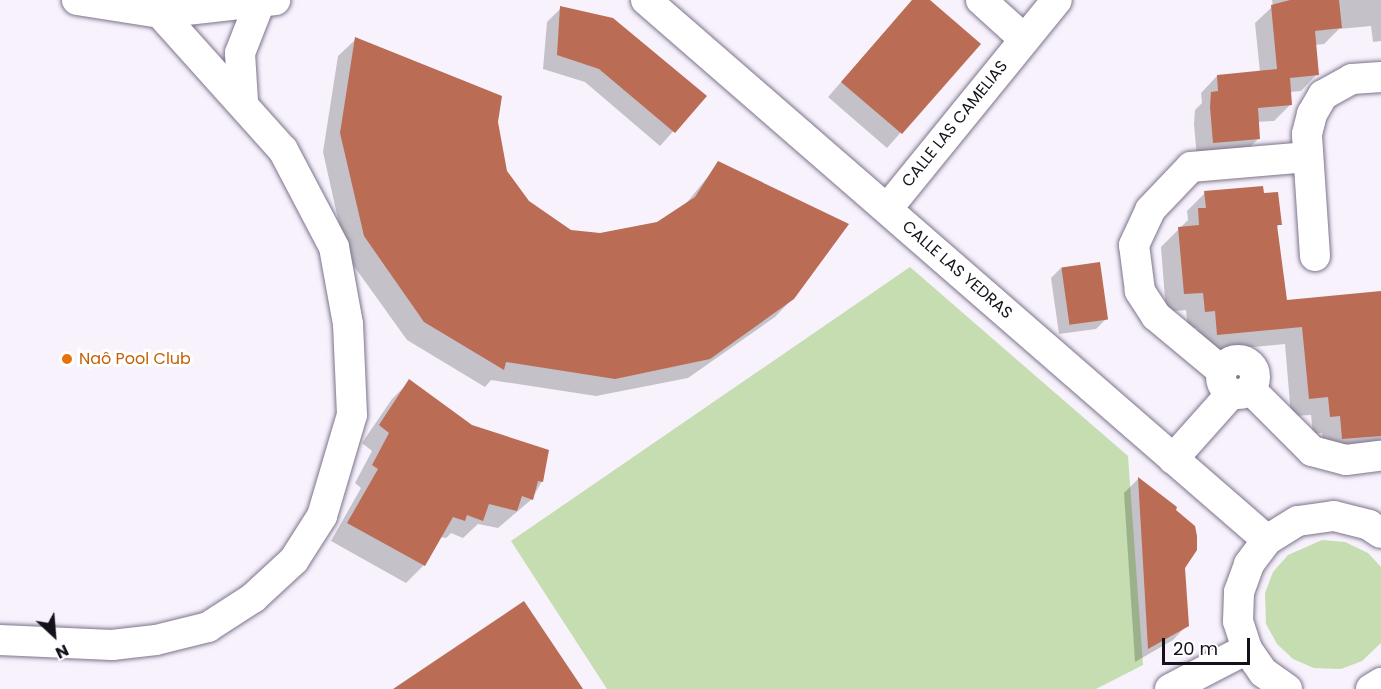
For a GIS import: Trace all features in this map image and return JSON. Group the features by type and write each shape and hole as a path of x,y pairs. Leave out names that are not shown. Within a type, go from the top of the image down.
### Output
{"street":[{"path":"77,0 160,14 267,1"},
{"path":"981,0 1024,39"},
{"name":"CALLE LAS CAMELIAS","path":"886,209 1057,0"},
{"path":"243,101 240,52 267,1"},
{"name":"CALLE LAS YEDRAS","path":"645,4 886,209 1267,540"},
{"path":"0,640 112,645 208,627 253,598 294,560 322,516 352,415 348,324 334,247 283,150 243,101 160,14"},
{"path":"1316,256 1308,157 1310,124 1323,95 1352,79 1381,77"},
{"path":"1308,157 1191,167 1150,210 1134,245 1140,291 1156,316 1312,451 1346,460 1381,456"},
{"path":"1173,459 1234,385"},
{"path":"1287,689 1263,672 1247,649 1238,621 1239,592 1249,564 1267,540 1298,522 1334,516 1369,525 1381,533"},
{"path":"1170,689 1247,649"},
{"path":"1371,689 1381,683"}],"green space":[{"path":"910,267 1128,456 1143,665 1096,689 607,689 511,541"},
{"path":"1322,540 1345,542 1368,553 1381,567 1381,643 1362,661 1341,669 1314,668 1293,659 1277,644 1266,624 1265,593 1273,572 1288,555"}],"building":[{"path":"912,0 930,0 981,44 902,134 841,82"},
{"path":"1290,0 1339,0 1342,28 1315,31 1319,75 1290,78 1292,105 1258,108 1260,139 1213,143 1210,107 1211,92 1218,91 1217,75 1277,69 1271,5"},
{"path":"560,6 613,18 707,96 675,133 599,69 557,55"},
{"path":"355,37 502,96 498,122 507,171 529,201 571,230 600,233 657,222 695,197 718,161 849,224 794,299 710,359 615,379 506,362 504,370 424,322 364,236 340,133"},
{"path":"1263,186 1264,193 1278,192 1282,225 1277,225 1287,300 1381,291 1381,436 1342,439 1340,416 1330,417 1328,397 1309,399 1302,327 1217,335 1215,311 1205,312 1203,293 1184,294 1178,227 1199,225 1198,208 1206,208 1204,191"},
{"path":"1100,262 1108,319 1069,325 1061,267"},
{"path":"409,379 472,425 549,450 543,482 538,481 533,500 522,496 517,511 489,504 483,521 467,515 465,521 453,517 425,566 347,523 378,469 372,465 389,433 379,425"},
{"path":"1138,477 1177,507 1176,510 1195,526 1197,536 1197,550 1185,568 1189,626 1148,649"},
{"path":"524,601 583,689 393,689"}],"place":[{"name":"Naô Pool Club","path":"67,359"}]}
